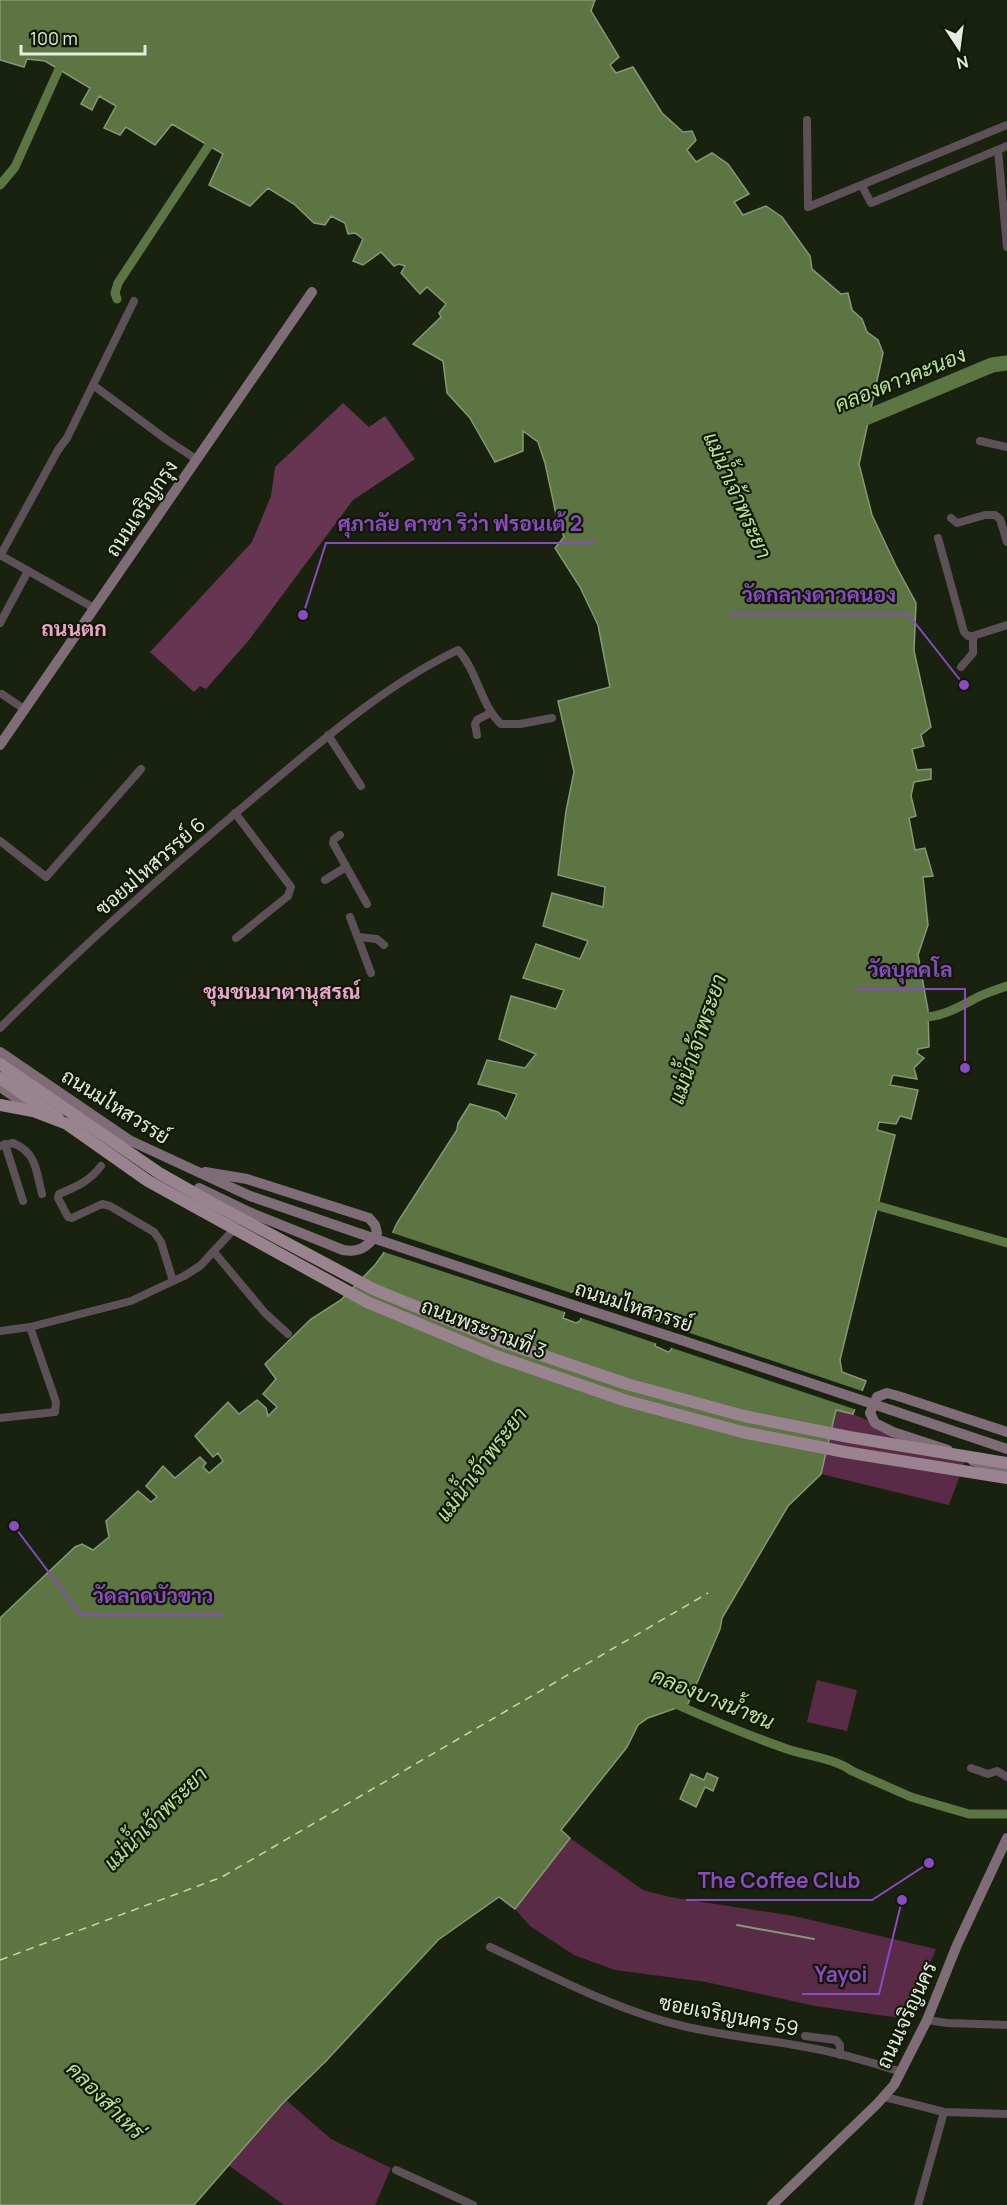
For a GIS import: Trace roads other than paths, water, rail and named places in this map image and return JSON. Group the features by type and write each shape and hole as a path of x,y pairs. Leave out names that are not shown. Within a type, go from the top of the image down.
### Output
{"main road":[{"name":"ถนนเจริญกรุง","path":"0,745 312,292"},
{"name":"ถนนมไหสวรรย์","path":"0,1052 131,1141 250,1196 1007,1449"},
{"name":"ถนนพระรามที่ 3","path":"0,1064 159,1173 210,1202 373,1289 500,1341 627,1384 744,1416 849,1437 1007,1463"},
{"name":"ถนนพระรามที่ 3","path":"0,1078 148,1181 358,1297 496,1356 627,1401 742,1432 845,1452 1007,1478"},
{"name":"ถนนมไหสวรรย์","path":"0,1087 99,1148 154,1173 199,1188 250,1196"},
{"path":"0,1105 33,1111 67,1124"},
{"path":"196,1171 247,1179 369,1218 375,1225 377,1233 371,1243 361,1250 343,1250 249,1212 199,1188"},
{"path":"1007,1432 886,1393 877,1397 870,1413 875,1423 893,1432 1007,1471"},
{"name":"ถนนเจริญนคร","path":"772,2205 885,2097 901,2072 927,2020 957,1945 1007,1838"}],"street":[{"path":"807,120 808,207 1007,125"},
{"path":"862,186 871,203 1007,146"},
{"path":"998,150 1007,247"},
{"path":"94,608 0,555 58,450 68,438 134,302"},
{"path":"93,385 162,437 196,459"},
{"path":"980,441 1007,447"},
{"path":"951,518 957,523 985,515 995,515 1000,519 1007,542"},
{"path":"938,538 964,632 968,636 973,636 992,632 1007,625"},
{"path":"0,623 28,571"},
{"path":"961,667 973,653 973,636"},
{"name":"ซอยมไหสวรรย์ 6","path":"0,1028 65,963 235,813 361,709 458,650 490,713"},
{"path":"2,694 24,709"},
{"path":"477,735 475,724 481,717 490,713 501,724 509,725 552,717"},
{"path":"328,735 361,786"},
{"path":"0,841 46,877 141,769"},
{"path":"235,813 291,887 288,896 236,938"},
{"path":"340,835 334,839 333,843 367,904"},
{"path":"325,880 346,867"},
{"path":"350,917 371,973"},
{"path":"358,938 377,939 384,945"},
{"path":"23,1201 3,1145 13,1143 28,1151 34,1163 42,1194"},
{"path":"101,1166 94,1176 84,1183 59,1194 59,1200 70,1218 102,1204 110,1206 154,1232 161,1242 172,1281"},
{"path":"0,1331 30,1327 131,1301 200,1266 249,1212"},
{"path":"214,1252 265,1313 288,1334"},
{"path":"0,1418 52,1413 56,1409 56,1402 30,1327"},
{"path":"971,1768 988,1774 997,1772 1007,1777"},
{"name":"ซอยเจริญนคร 59","path":"490,1947 612,2004 645,2016 720,2034 798,2046 866,2060 901,2072"},
{"path":"927,2020 1007,2025"},
{"path":"805,2036 836,2040 840,2045 840,2055"},
{"path":"885,2097 944,2112 1007,2114"},
{"path":"918,2205 944,2112"},
{"path":"396,2170 462,2203 473,2205"}],"water":[{"path":"0,0 595,0 591,11 619,57 610,65 616,73 633,67 662,113 683,132 692,131 696,140 687,150 696,162 712,153 728,164 749,194 734,202 743,215 766,206 782,217 810,256 812,269 841,294 848,293 852,310 862,319 867,332 878,340 883,353 859,464 872,515 916,603 914,651 931,727 921,735 924,746 912,749 917,770 931,769 931,779 914,782 911,796 916,816 909,818 915,850 925,848 933,876 923,877 928,925 918,955 928,1010 929,1047 918,1049 917,1053 924,1058 914,1068 917,1079 893,1075 890,1085 918,1090 911,1119 900,1116 896,1124 879,1122 877,1130 895,1135 840,1360 842,1372 866,1381 853,1414 836,1410 821,1474 788,1506 722,1618 720,1629 688,1704 648,1718 638,1725 627,1747 561,1830 570,1838 515,1909 499,1897 438,1940 326,2061 282,2104 194,2205 0,2205 0,1618 75,1547 82,1544 93,1550 109,1537 106,1521 138,1491 151,1502 157,1497 146,1486 163,1466 175,1478 200,1457 206,1463 203,1467 209,1473 223,1461 218,1453 213,1457 195,1436 228,1402 239,1414 257,1400 266,1408 268,1416 277,1407 263,1394 276,1379 265,1364 311,1319 341,1300 375,1265 383,1254 397,1223 457,1130 458,1123 470,1104 498,1112 506,1119 517,1094 478,1084 487,1060 525,1068 536,1054 499,1039 511,996 556,1009 564,990 523,978 536,944 580,959 588,941 543,926 552,893 603,907 605,887 558,875 566,811 574,772 558,701 610,687 598,625 580,587 555,548 564,537 538,442 523,431 523,451 495,462 470,418 447,393 443,361 413,344 441,317 439,313 446,304 427,287 420,294 401,273 405,266 399,264 394,266 381,252 363,265 353,261 363,239 355,233 348,234 345,223 331,216 325,225 314,223 294,204 268,188 250,206 209,185 223,154 172,124 155,145 126,127 120,135 104,128 116,106 99,96 92,110 81,104 90,88 45,61 27,59 24,67 0,60","holes":["582,1291 588,1298 580,1321 576,1323 563,1318 571,1292","673,1320 679,1326 671,1350 668,1352 655,1346 662,1321"]},
{"path":"707,1773 718,1778 713,1791 705,1787 696,1807 680,1799 691,1774 704,1780"}],"waterway":[{"path":"0,185 15,167 63,60"},
{"path":"117,299 115,293 118,283 215,136"},
{"name":"คลองดาวคะนอง","path":"851,424 992,365 1007,363"},
{"name":"คลองบางน้ำชน","path":"917,1017 942,1014 1007,986"},
{"path":"868,1203 1007,1243"},
{"name":"คลองบางน้ำชน","path":"671,1702 772,1744 837,1763 911,1797 969,1814 1007,1814"},
{"path":"737,1925 814,1939"}],"place":[{"name":"ศุภาลัย คาซา ริว่า ฟรอนเต้ 2","path":"303,615"},
{"name":"วัดกลางดาวคนอง","path":"964,685"},
{"name":"วัดบุคคโล","path":"965,1068"},
{"name":"วัดลาดบัวขาว","path":"14,1526"},
{"name":"The Coffee Club","path":"929,1863"},
{"name":"Yayoi","path":"902,1900"}],"district":[{"name":"ถนนตก","path":"74,628"},
{"name":"ชุมชนมาตานุสรณ์","path":"282,991"}],"water label":[{"name":"แม่น้ำเจ้าพระยา","path":"738,495"},
{"name":"แม่น้ำเจ้าพระยา","path":"697,1039"},
{"name":"แม่น้ำเจ้าพระยา","path":"481,1464"},
{"name":"แม่น้ำเจ้าพระยา","path":"155,1818"},
{"name":"คลองสำเหร่","path":"106,2100"}]}
